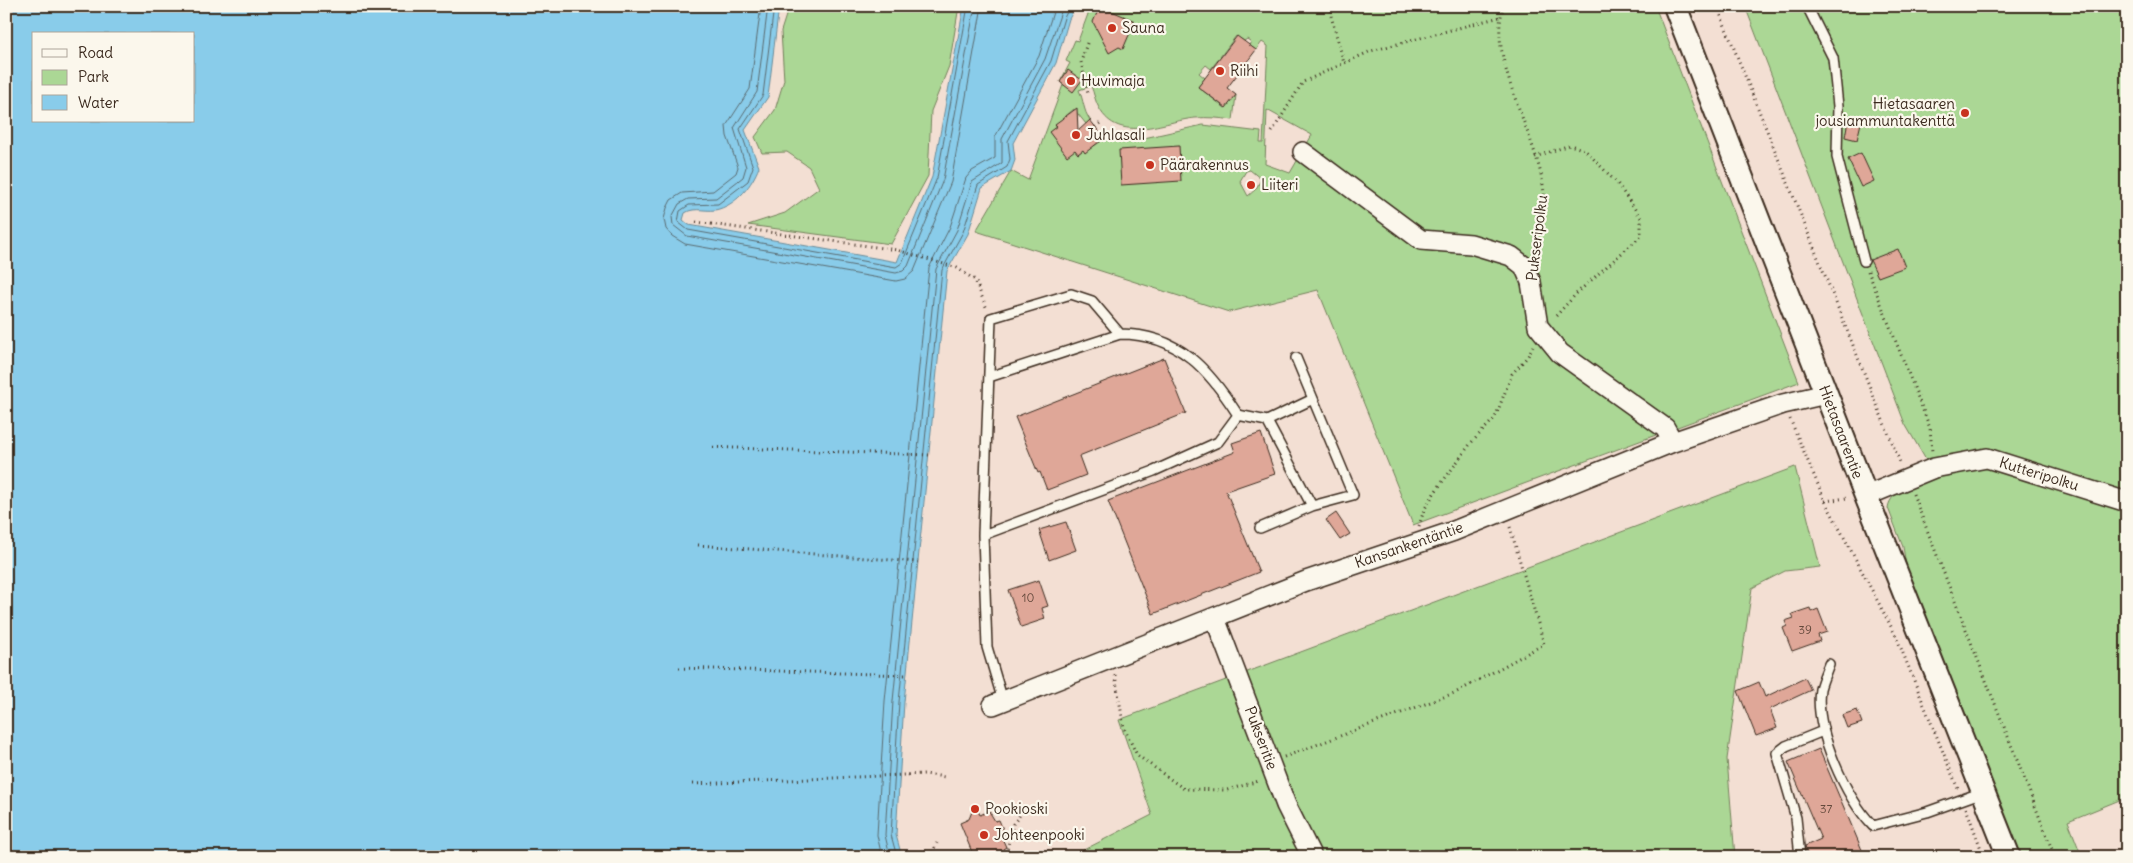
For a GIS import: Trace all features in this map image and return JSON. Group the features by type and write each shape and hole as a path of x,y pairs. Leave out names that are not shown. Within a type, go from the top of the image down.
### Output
{"street":[{"name":"Hietasaarentie","path":"1675,6 2009,857"},
{"path":"1303,152 1421,240 1471,244 1510,256 1524,266 1531,282"},
{"name":"Pukseripolku","path":"1531,282 1538,326 1547,340 1560,353 1665,428 1672,442"},
{"name":"Kansankentäntie","path":"998,703 1306,581 1505,510 1672,442 1784,404 1826,394"},
{"name":"Kutteripolku","path":"1866,496 1934,468 1987,458 2127,502"},
{"name":"Pukseritie","path":"1214,618 1280,790 1312,857"}],"lane":[{"path":"1807,6 1833,58 1838,106 1837,157 1864,261"},
{"path":"998,703 986,647 983,534 991,318 1071,294 1092,301 1120,334"},
{"path":"989,377 1120,334 1141,334 1172,345 1190,356 1216,381 1238,415 1266,421 1313,398"},
{"path":"1260,528 1312,506 1353,495 1296,358"},
{"path":"983,534 1154,470 1218,442 1238,415"},
{"path":"1266,421 1312,506"},
{"path":"1829,664 1820,690 1823,731 1848,793 1859,811 1872,826 1927,812 1983,792"},
{"path":"1800,857 1796,818 1777,753 1786,746 1823,731"}],"path":[{"path":"1331,6 1331,16 1344,63"},
{"name":"Pukseripolku","path":"1504,6 1500,17 1500,38 1512,89 1535,157 1545,195 1531,282"},
{"path":"1717,6 2055,857"},
{"path":"1272,132 1303,82 1371,51 1425,39 1500,17"},
{"path":"1087,43 1081,62 1088,94"},
{"path":"1095,127 1102,122"},
{"path":"1411,545 1424,510 1435,492 1471,443 1495,418 1512,374 1528,356 1537,339 1538,326 1548,323 1578,292 1641,236 1641,218 1618,183 1585,150 1570,145 1535,157"},
{"path":"696,222 897,250 957,268 975,280 991,318"},
{"path":"1864,261 1930,428 1934,468"},
{"path":"1784,404 1825,501 1896,636 1984,857"},
{"path":"708,447 929,455"},
{"path":"1270,762 1457,692 1544,644 1505,510"},
{"path":"698,545 918,562"},
{"path":"1112,659 1124,728 1137,755 1184,789 1227,790 1257,780 1280,790"},
{"path":"679,668 907,675"},
{"path":"692,784 925,774 945,777"},
{"path":"1004,852 1007,850 1013,824 1023,811"},
{"path":"930,857 937,843"}],"green space":[{"path":"789,6 959,6 949,66 931,111 928,176 891,244 748,225 785,213 819,188 809,167 787,152 762,153 755,137 775,110 784,80 781,31"},
{"path":"1091,6 1655,6 1799,382 1413,525 1318,290 1229,312 976,231 1011,171 1028,180 1063,85 1060,82 1070,63 1066,61 1075,40 1078,41","holes":["1236,36 1244,41 1247,39 1251,42 1249,45 1256,50 1262,42 1268,46 1263,143 1260,143 1261,132 1203,125 1135,140 1112,134 1085,152 1083,150 1078,154 1055,125 1074,109 1086,124 1090,120 1079,90 1091,86 1099,108 1108,119 1118,126 1143,128 1200,118 1233,120 1236,95 1225,108 1198,87 1205,78 1199,73 1206,65 1211,69","1267,110 1312,135 1290,173 1265,164","1250,170 1261,179 1256,189 1248,196 1240,181 1246,171"]},
{"path":"1745,6 2127,6 2127,797 2068,821 2082,857 2019,857 1908,577 1903,547 1888,508 1890,502 1899,491 1933,472 1905,424"},
{"path":"1795,467 1820,567 1785,571 1752,588 1727,759 1735,857 1070,857 1152,815 1119,720"}],"water":[{"path":"6,6 779,6 768,97 745,130 759,167 756,174 744,193 726,206 715,210 689,211 685,213 683,220 689,225 897,262 932,177 964,6 1076,6 1069,19 1056,63 1013,143 1015,160 1011,171 982,188 968,234 947,271 904,702 896,835 902,857 6,857"}],"building":[{"name":"Sauna","path":"1100,6 1135,21 1123,49 1119,47 1109,53 1093,22"},
{"name":"Riihi","path":"1237,36 1256,50 1227,88 1236,95 1226,108 1198,87"},
{"name":"Huvimaja","path":"1068,70 1082,80 1073,92 1060,82"},
{"name":"Juhlasali","path":"1077,108 1078,131 1090,120 1104,138 1085,153 1083,150 1078,154 1075,150 1067,156 1049,132 1057,126 1055,124"},
{"path":"1848,120 1861,123 1857,140 1845,137"},
{"name":"Päärakennus","path":"1179,146 1181,181 1121,185 1119,150"},
{"path":"1861,153 1874,181 1861,187 1848,159"},
{"path":"1898,249 1905,267 1878,277 1870,260"},
{"path":"1164,358 1186,413 1079,456 1086,475 1047,490 1015,417"},
{"path":"1261,433 1275,474 1226,491 1259,572 1153,614 1108,501 1235,452 1232,443"},
{"path":"1336,513 1350,534 1340,540 1326,520"},
{"path":"1066,522 1076,550 1049,560 1039,530"},
{"path":"1039,580 1048,606 1042,608 1045,619 1021,627 1008,590"},
{"path":"1810,608 1811,612 1818,609 1827,632 1818,635 1820,641 1792,651 1783,628 1787,626 1785,621 1794,618 1792,614"},
{"path":"1805,678 1811,690 1770,709 1777,728 1756,736 1738,691 1759,682 1765,697"},
{"path":"1857,710 1862,723 1847,728 1842,715"},
{"path":"1819,749 1865,857 1808,857 1805,846 1821,839 1788,762"},
{"name":"Johteenpooki","path":"975,804 980,815 989,811 995,821 999,820 1005,834 1001,836 1006,847 1003,849 1006,857 974,857 960,823 969,819"}],"place":[{"name":"Sauna","path":"1112,28"},
{"name":"Riihi","path":"1220,71"},
{"name":"Huvimaja","path":"1071,81"},
{"name":"Hietasaaren jousiammuntakenttä","path":"1965,113"},
{"name":"Juhlasali","path":"1076,135"},
{"name":"Päärakennus","path":"1150,165"},
{"name":"Liiteri","path":"1251,185"},
{"name":"Pookioski","path":"975,809"},
{"name":"Johteenpooki","path":"984,835"}]}
